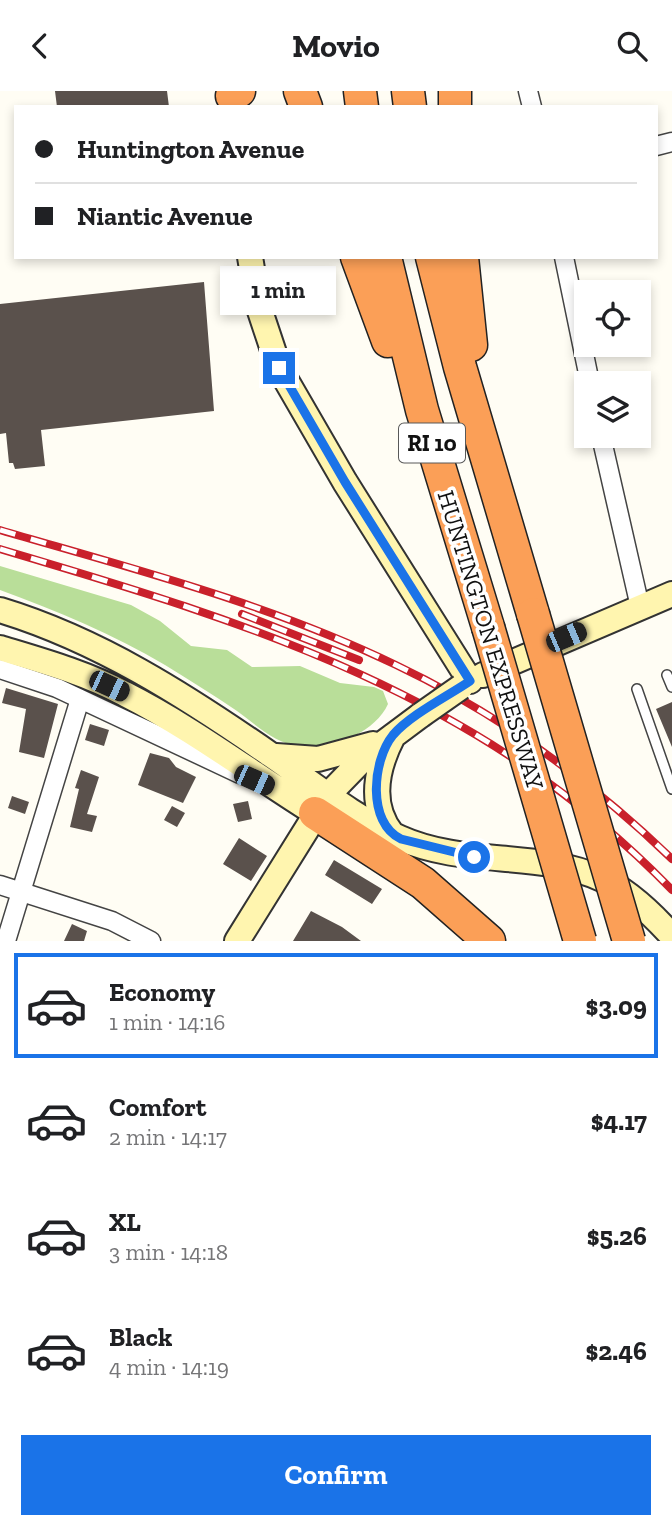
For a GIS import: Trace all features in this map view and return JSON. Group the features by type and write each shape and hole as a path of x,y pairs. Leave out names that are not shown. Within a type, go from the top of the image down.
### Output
{"highway":[{"path":"358,259 379,322 422,410"},
{"name":"HUNTINGTON EXPRESSWAY","path":"385,259 422,410 580,941"},
{"name":"HUNTINGTON EXPRESSWAY","path":"433,259 509,535 629,941"},
{"path":"462,259 471,350 509,535"},
{"path":"321,804 423,883 488,941"}],"main road":[{"path":"250,259 258,305 279,368 466,684"},
{"path":"237,941 321,804 357,764 393,735 466,684 672,594"},
{"path":"0,610 76,639 144,672 271,754 321,804"},
{"path":"0,649 69,670 124,693 184,727 278,791 321,804 391,834 460,855 553,865 593,876 636,902 672,936"},
{"path":"271,754 295,760 318,759 354,751 393,735"},
{"path":"391,834 382,818 377,793 382,763 393,735"}],"street":[{"path":"564,259 588,371"},
{"path":"604,448 640,607"},
{"path":"0,669 80,699 278,791"},
{"path":"6,941 80,699"},
{"path":"0,885 119,923 151,941"}],"lane":[{"path":"667,675 672,687"},
{"path":"637,689 671,776 672,789"}],"green space":[{"path":"0,566 131,605 160,621 191,646 227,650 252,667 300,666 340,683 374,687 383,691 388,704 373,723 351,737 325,746 291,745 267,733 210,693 125,643 0,590"}],"building":[{"path":"55,91 167,91 169,105 57,105"},
{"path":"204,282 214,411 41,430 45,466 15,469 13,463 9,463 6,433 0,434 0,304"},
{"path":"6,688 58,704 44,758 19,752 26,709 2,703"},
{"path":"672,702 672,747 656,709"},
{"path":"90,724 109,730 104,746 85,740"},
{"path":"150,753 169,758 176,767 196,777 183,803 138,785"},
{"path":"81,770 99,777 87,814 97,816 92,832 70,827 79,789 75,788"},
{"path":"12,796 29,802 25,814 8,808"},
{"path":"248,801 252,819 238,822 233,804"},
{"path":"172,806 185,813 177,827 164,820"},
{"path":"239,838 267,856 251,881 223,864"},
{"path":"334,860 382,889 372,904 325,875"},
{"path":"311,911 342,927 361,941 293,941"},
{"path":"72,924 87,931 84,941 64,941"}],"railway":[{"path":"0,530 251,606 348,643 396,665 470,705 542,751 609,803 672,859"},
{"path":"0,549 185,606 274,638 360,674 443,716 523,765 599,822 672,890"},
{"path":"242,614 359,660"}],"route":[{"path":"279,368 345,482 470,681 393,735 377,782 377,800 382,818 391,834 401,839 474,857"}]}
